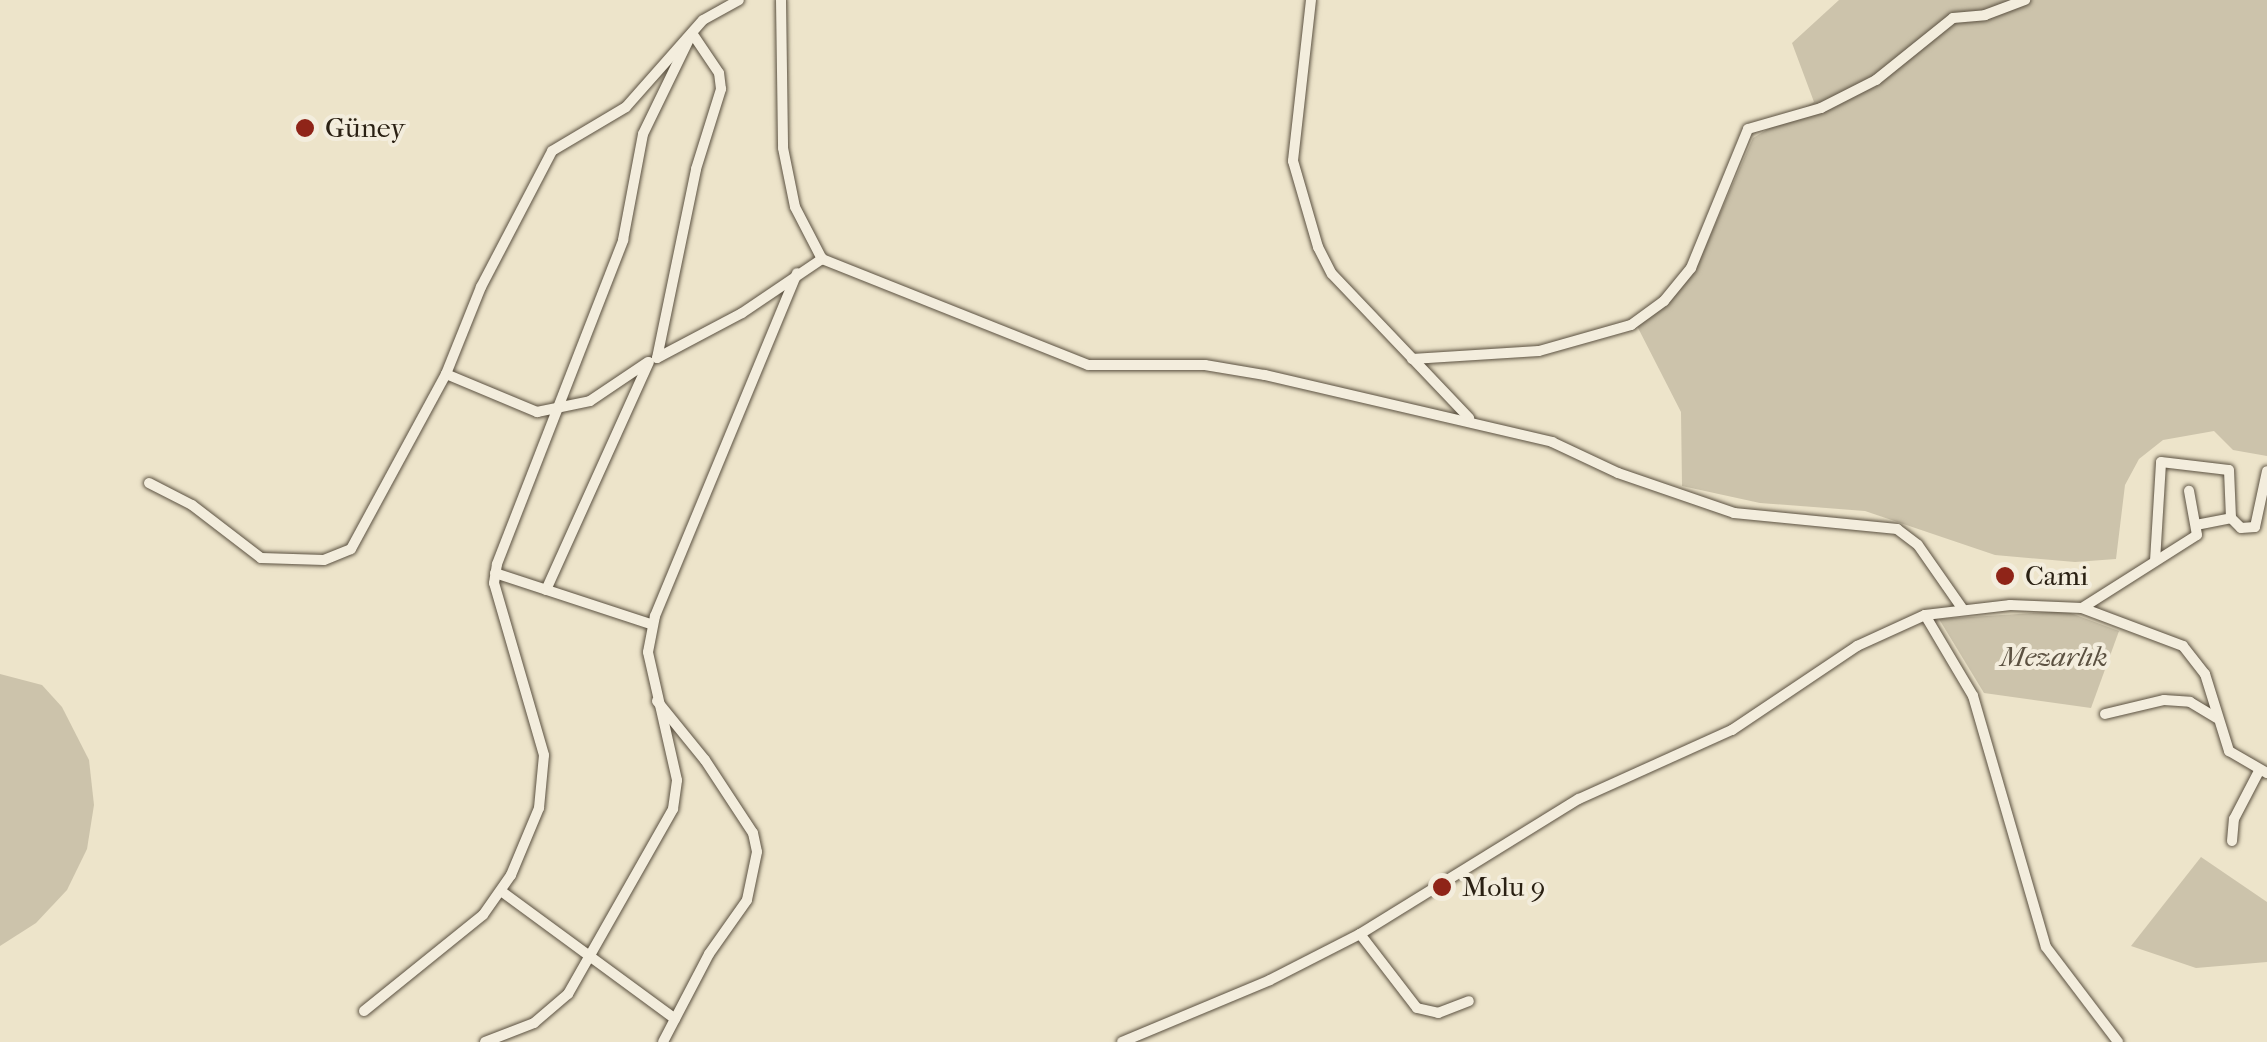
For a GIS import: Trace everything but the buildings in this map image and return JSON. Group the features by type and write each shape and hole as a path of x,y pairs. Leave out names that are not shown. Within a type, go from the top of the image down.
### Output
{"street":[{"path":"148,483 192,506 252,555 279,561 333,558 359,538 396,458 446,374 481,287 552,151 634,100 709,14 738,0"},
{"path":"781,0 783,148 795,208 822,259 1088,365 1205,365 1470,418 1552,442 1618,473 1734,513 1897,529 1918,544 1962,608"},
{"path":"1311,0 1294,142 1298,190 1332,274 1470,418"},
{"path":"1412,358 1539,351 1631,324 1664,301 1691,268 1748,129 1821,108 1876,80 1953,18 1985,16 2024,0"},
{"path":"692,33 720,73 721,89 696,169 657,358 742,313 822,259"},
{"path":"364,1011 473,925 501,891 538,808 545,766 495,574 562,410 624,240 642,134 692,33"},
{"path":"484,1042 550,1014 590,953 676,796 648,652 653,624 797,273"},
{"path":"446,374 537,412 562,410 600,395 649,362 546,590"},
{"path":"2155,561 2161,462 2229,470 2231,518 2241,528 2255,526 2267,471"},
{"path":"2082,608 2197,535 2189,491"},
{"path":"2196,524 2231,518"},
{"path":"495,574 653,624"},
{"path":"1122,1042 1270,980 1360,934 1578,799 1732,730 1856,646 1926,615 1962,608 2082,608 2183,646 2205,674 2228,750 2263,772 2234,818 2232,841"},
{"path":"1926,615 1973,696 2046,947 2118,1042"},
{"path":"655,699 705,760 754,833 758,852 747,900 663,1042"},
{"path":"2105,714 2164,700 2190,702 2218,718"},
{"path":"501,891 675,1019"},
{"path":"1360,934 1416,1008 1438,1012 1469,1000"}],"green space":[{"path":"1839,0 2267,0 2267,456 2233,450 2214,431 2163,440 2139,459 2125,485 2116,559 2075,562 1995,555 1865,511 1760,503 1682,486 1681,412 1636,324 1670,301 1697,266 1753,138 1814,102 1792,43"},
{"name":"Mezarlık","path":"2065,611 2119,631 2091,708 1984,693 1939,619"},
{"path":"0,674 42,685 62,707 89,760 94,805 87,849 67,890 36,923 0,946"},
{"path":"2201,857 2267,902 2267,962 2196,968 2131,946"}],"place":[{"name":"Güney","path":"305,128"},
{"name":"Cami","path":"2005,576"},
{"name":"Molu 9","path":"1442,887"}]}
